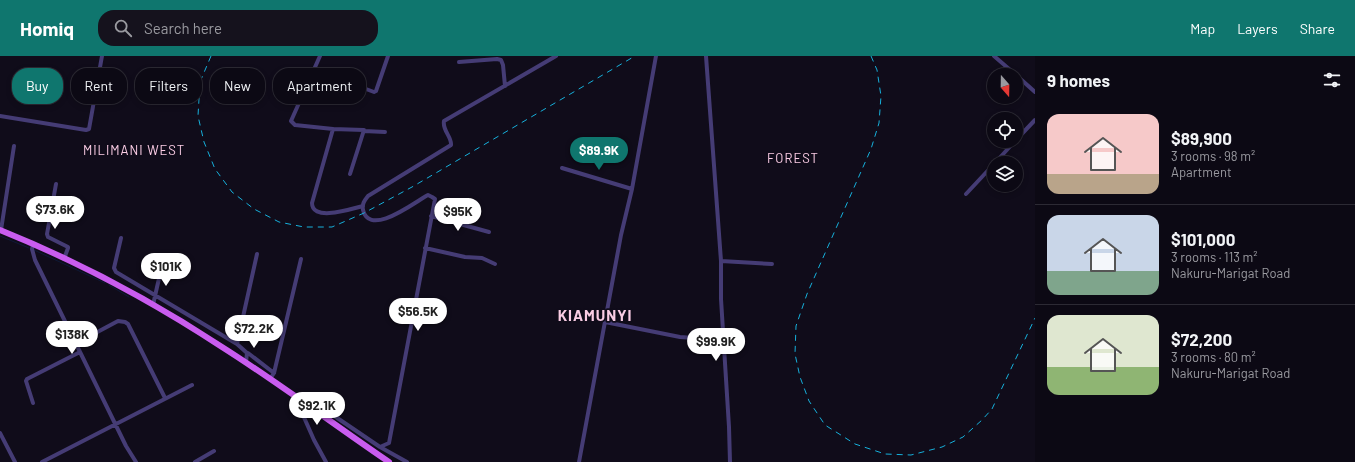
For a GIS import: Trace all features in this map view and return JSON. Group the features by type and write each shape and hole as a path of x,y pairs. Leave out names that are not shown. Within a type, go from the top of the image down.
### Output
{"main road":[{"path":"1,230 103,278 153,305 246,362 389,462"}],"street":[{"path":"0,116 86,130 89,129 102,56"},
{"path":"320,56 291,121 295,125 333,129 363,129 364,131 385,132"},
{"path":"366,89 374,92 376,91 388,56"},
{"path":"388,450 434,200 428,195 388,218 377,221 366,216 363,206 364,200 368,196 450,145 451,142 443,126 444,121 556,56"},
{"path":"579,462 621,235 632,189 656,56"},
{"path":"706,56 721,261 721,300 730,462"},
{"path":"994,56 1008,68"},
{"path":"459,62 501,60 503,65 505,86"},
{"path":"1023,81 1035,92"},
{"path":"1023,133 1035,120"},
{"path":"333,129 312,203 313,209 316,212 323,214 363,206"},
{"path":"350,174 364,131"},
{"path":"1,230 14,146"},
{"path":"1002,156 1010,148"},
{"path":"562,168 632,189"},
{"path":"966,194 987,172"},
{"path":"56,184 47,234 48,237 68,246 64,259"},
{"path":"431,216 489,232"},
{"path":"121,238 114,270 237,344 274,373"},
{"path":"33,245 32,249 35,260 75,344 126,446 136,462"},
{"path":"425,248 465,257 482,258 495,264"},
{"path":"237,344 257,254"},
{"path":"270,379 274,373 301,259"},
{"path":"721,261 772,264"},
{"path":"153,305 162,265"},
{"path":"75,344 118,321 128,324 165,398"},
{"path":"605,322 680,337 723,340"},
{"path":"33,403 26,381 27,379 80,352"},
{"path":"246,362 247,353"},
{"path":"42,462 192,384"},
{"path":"294,396 326,462"},
{"path":"301,401 324,409 407,462"},
{"path":"0,433 15,462"},
{"path":"380,446 389,443"},
{"path":"195,462 214,451"}],"waterway":[{"path":"0,236 29,248"},
{"path":"34,250 105,283"},
{"path":"109,285 129,297"}],"railway":[{"path":"211,56 200,82 198,116 204,142 215,169 232,192 254,209 279,222 304,227 332,227 364,213 412,187 635,56"},
{"path":"871,56 877,70 881,96 879,123 871,149 807,294 796,326 795,354 800,377 809,401 825,425 855,444 885,454 911,455 942,447 963,437 992,409 1035,318"}],"district":[{"name":"MILIMANI WEST","path":"134,150"},
{"name":"FOREST","path":"793,158"},
{"name":"KIAMUNYI","path":"595,315"}]}
